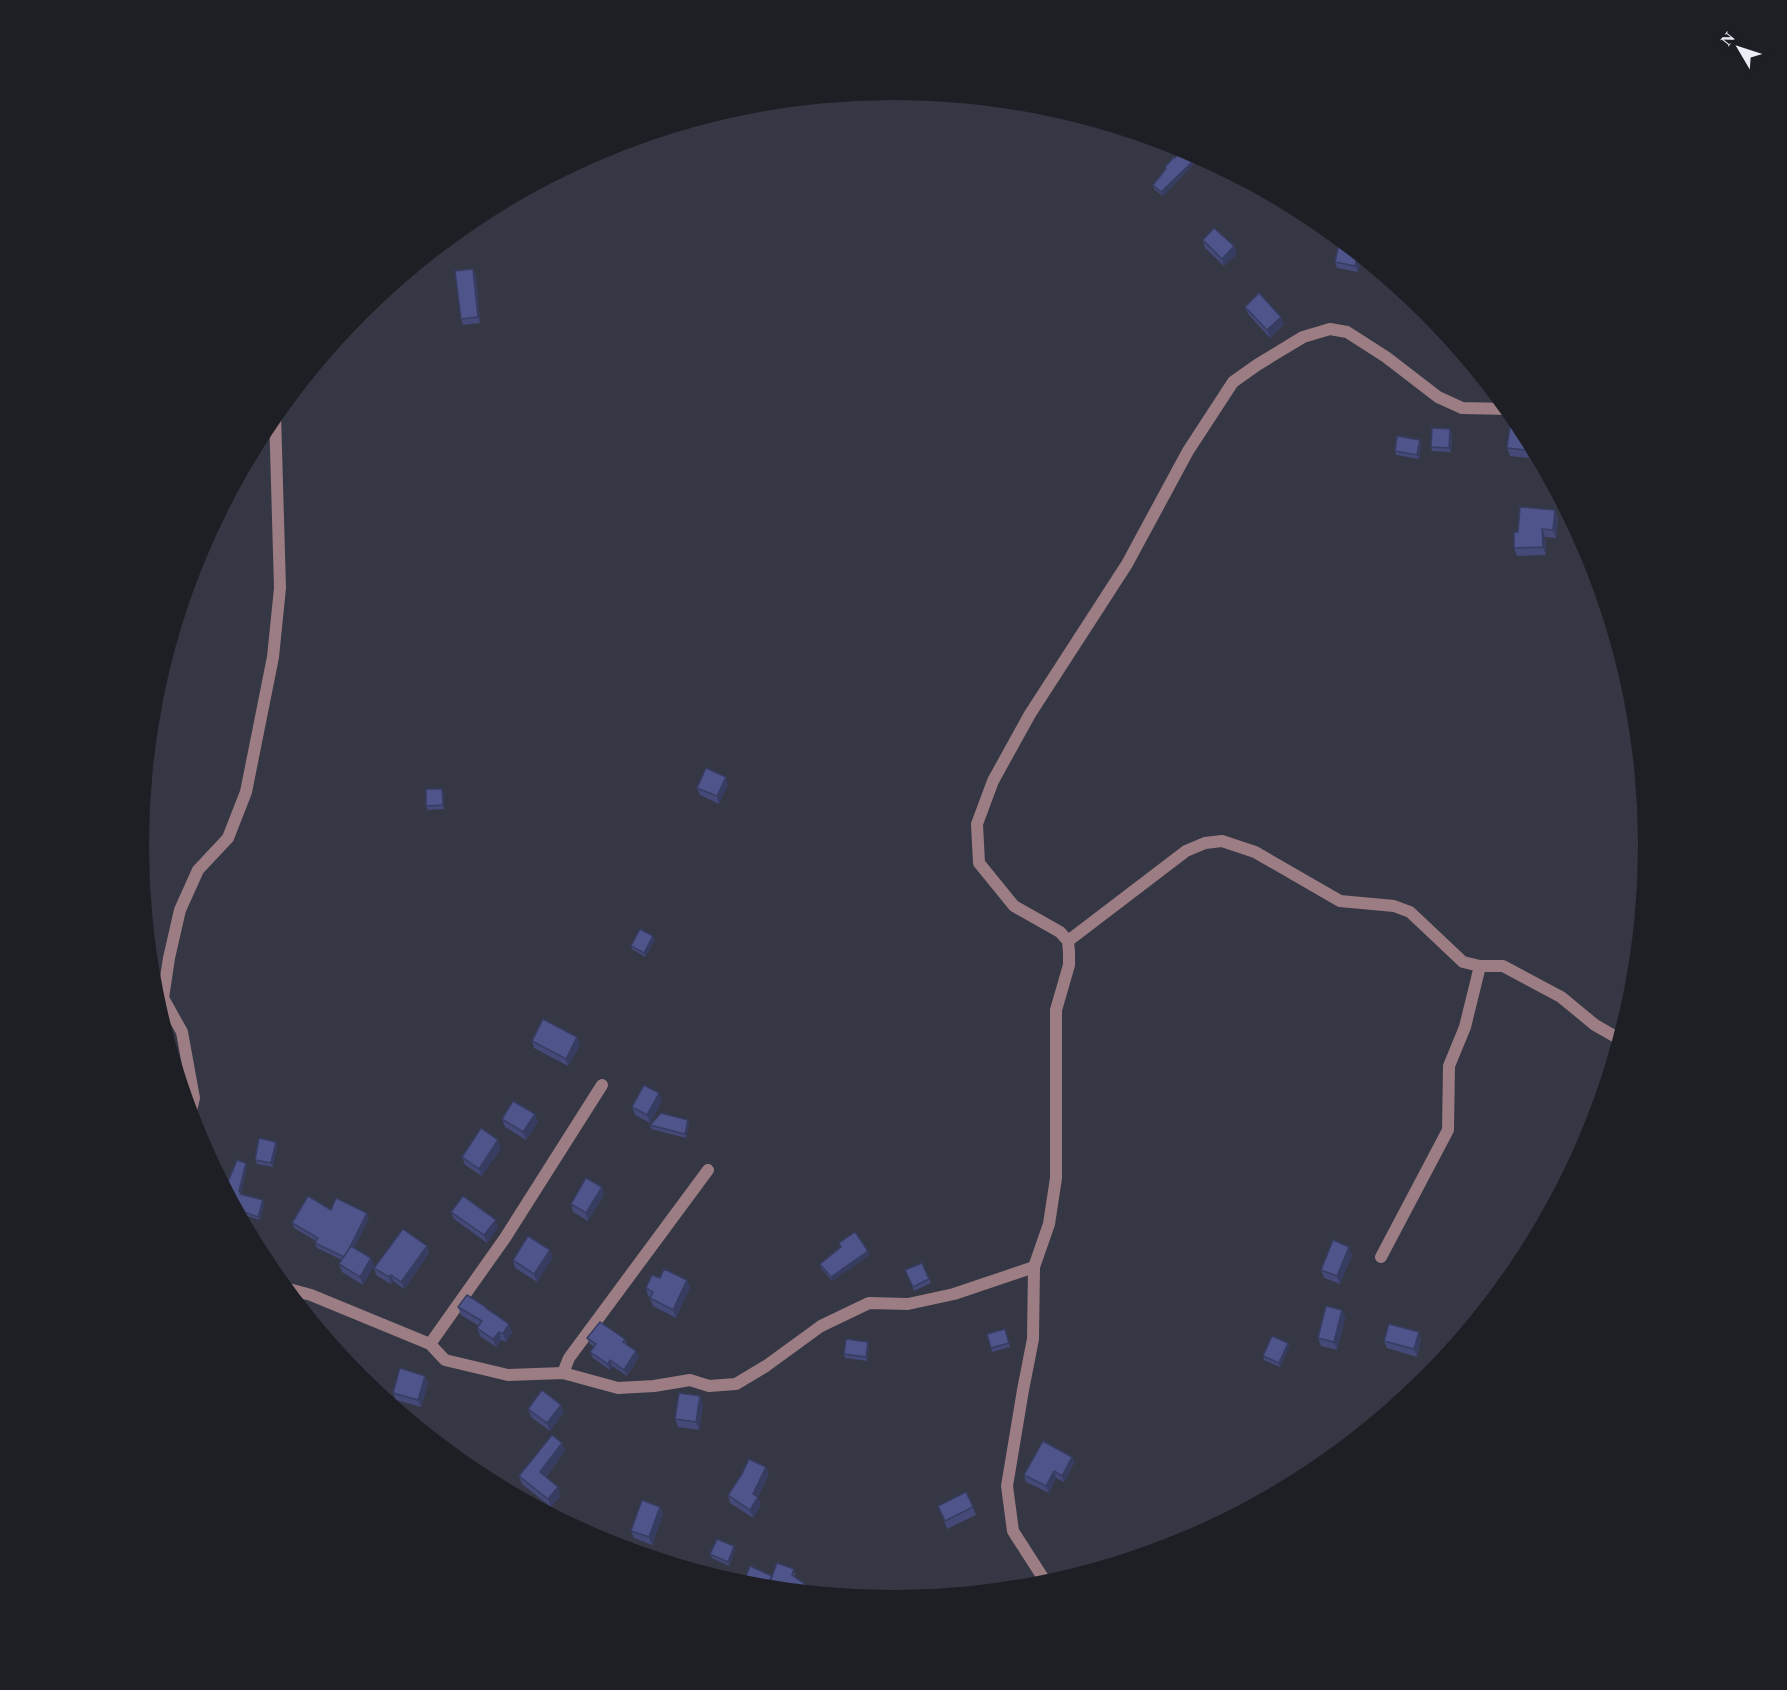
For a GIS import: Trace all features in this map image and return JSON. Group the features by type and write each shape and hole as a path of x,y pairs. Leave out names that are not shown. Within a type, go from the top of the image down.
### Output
{"street":[{"path":"1041,1575 1013,1531 1007,1486 1033,1339 1034,1267 1049,1224 1056,1178 1056,1010 1069,965 1068,941 1060,932 1014,906 979,863 977,824 993,781 1030,714 1127,564 1188,451 1233,382 1257,365 1304,338 1330,329 1347,332 1386,357 1438,397 1462,408 1496,409"},
{"path":"164,993 180,910 198,870 228,838 246,792 271,668 280,588 275,429"},
{"path":"1068,941 1186,851 1205,843 1222,841 1255,852 1340,901 1394,906 1410,912 1463,962 1480,966 1503,966 1561,997 1595,1025 1614,1036"},
{"path":"1381,1257 1448,1130 1449,1066 1465,1028 1480,966"},
{"path":"166,1004 182,1032 194,1097"},
{"path":"430,1344 505,1239 602,1084"},
{"path":"563,1373 569,1358 708,1170"},
{"path":"298,1292 430,1344 445,1360 508,1375 563,1373 618,1388 654,1386 690,1380 709,1386 736,1384 766,1366 821,1326 869,1304 908,1305 954,1294 1034,1267"}],"building":[{"path":"1176,156 1191,163 1161,192 1153,185 1166,169 1165,167"},
{"path":"1214,228 1234,246 1222,259 1203,240"},
{"path":"1338,248 1356,262 1355,266 1335,262"},
{"path":"473,269 478,317 461,319 455,271"},
{"path":"1259,293 1281,317 1267,330 1245,307"},
{"path":"1510,427 1524,450 1507,448"},
{"path":"1432,428 1450,429 1449,448 1431,447"},
{"path":"1397,436 1420,440 1417,455 1395,451"},
{"path":"1520,507 1555,510 1553,530 1542,529 1543,547 1514,548 1514,532 1518,532"},
{"path":"706,768 726,777 717,796 697,788"},
{"path":"426,789 442,789 443,805 426,806"},
{"path":"640,929 653,936 644,953 631,946"},
{"path":"543,1019 577,1037 566,1059 532,1041"},
{"path":"644,1085 659,1093 647,1115 632,1107"},
{"path":"513,1101 535,1114 523,1132 502,1119"},
{"path":"661,1113 688,1120 685,1134 650,1125"},
{"path":"481,1128 498,1140 479,1169 462,1157"},
{"path":"259,1138 276,1142 271,1163 255,1160"},
{"path":"237,1160 246,1163 239,1191 240,1194 263,1200 258,1217 247,1213 229,1179"},
{"path":"586,1178 602,1187 586,1213 571,1204"},
{"path":"308,1196 331,1210 336,1198 367,1213 344,1257 315,1243 318,1238 292,1223"},
{"path":"463,1196 496,1220 484,1235 451,1212"},
{"path":"403,1229 427,1246 401,1282 374,1268"},
{"path":"855,1232 868,1251 831,1277 820,1264 841,1247 839,1243"},
{"path":"528,1236 550,1250 534,1274 513,1260"},
{"path":"1333,1240 1349,1247 1337,1276 1321,1270"},
{"path":"351,1246 371,1258 360,1277 339,1264"},
{"path":"922,1263 929,1279 913,1287 905,1270"},
{"path":"664,1269 687,1280 673,1310 650,1298 653,1292 646,1288 652,1275 660,1278"},
{"path":"467,1295 509,1324 503,1334 499,1332 493,1339 477,1328 482,1321 458,1307"},
{"path":"1326,1306 1342,1310 1334,1342 1318,1338"},
{"path":"600,1322 625,1339 623,1342 636,1351 624,1370 610,1360 608,1364 590,1352 596,1344 587,1338"},
{"path":"1389,1324 1419,1332 1414,1349 1384,1341"},
{"path":"1005,1329 1009,1343 991,1348 987,1334"},
{"path":"1272,1336 1288,1343 1279,1363 1263,1356"},
{"path":"846,1339 868,1342 866,1357 844,1354"},
{"path":"400,1368 425,1376 418,1400 393,1393"},
{"path":"542,1390 561,1405 547,1423 528,1409"},
{"path":"679,1393 700,1396 696,1422 675,1419"},
{"path":"552,1435 562,1443 540,1472 558,1487 548,1499 519,1476"},
{"path":"1043,1441 1072,1457 1062,1476 1054,1471 1046,1486 1024,1475"},
{"path":"749,1459 766,1467 753,1494 758,1497 750,1510 728,1495"},
{"path":"966,1492 973,1507 945,1521 938,1506"},
{"path":"642,1500 660,1507 649,1537 631,1531"},
{"path":"717,1539 734,1546 728,1562 710,1554"},
{"path":"777,1563 794,1569 792,1575 805,1584 796,1583 771,1579"},
{"path":"750,1566 772,1576 770,1579 747,1575"}]}
